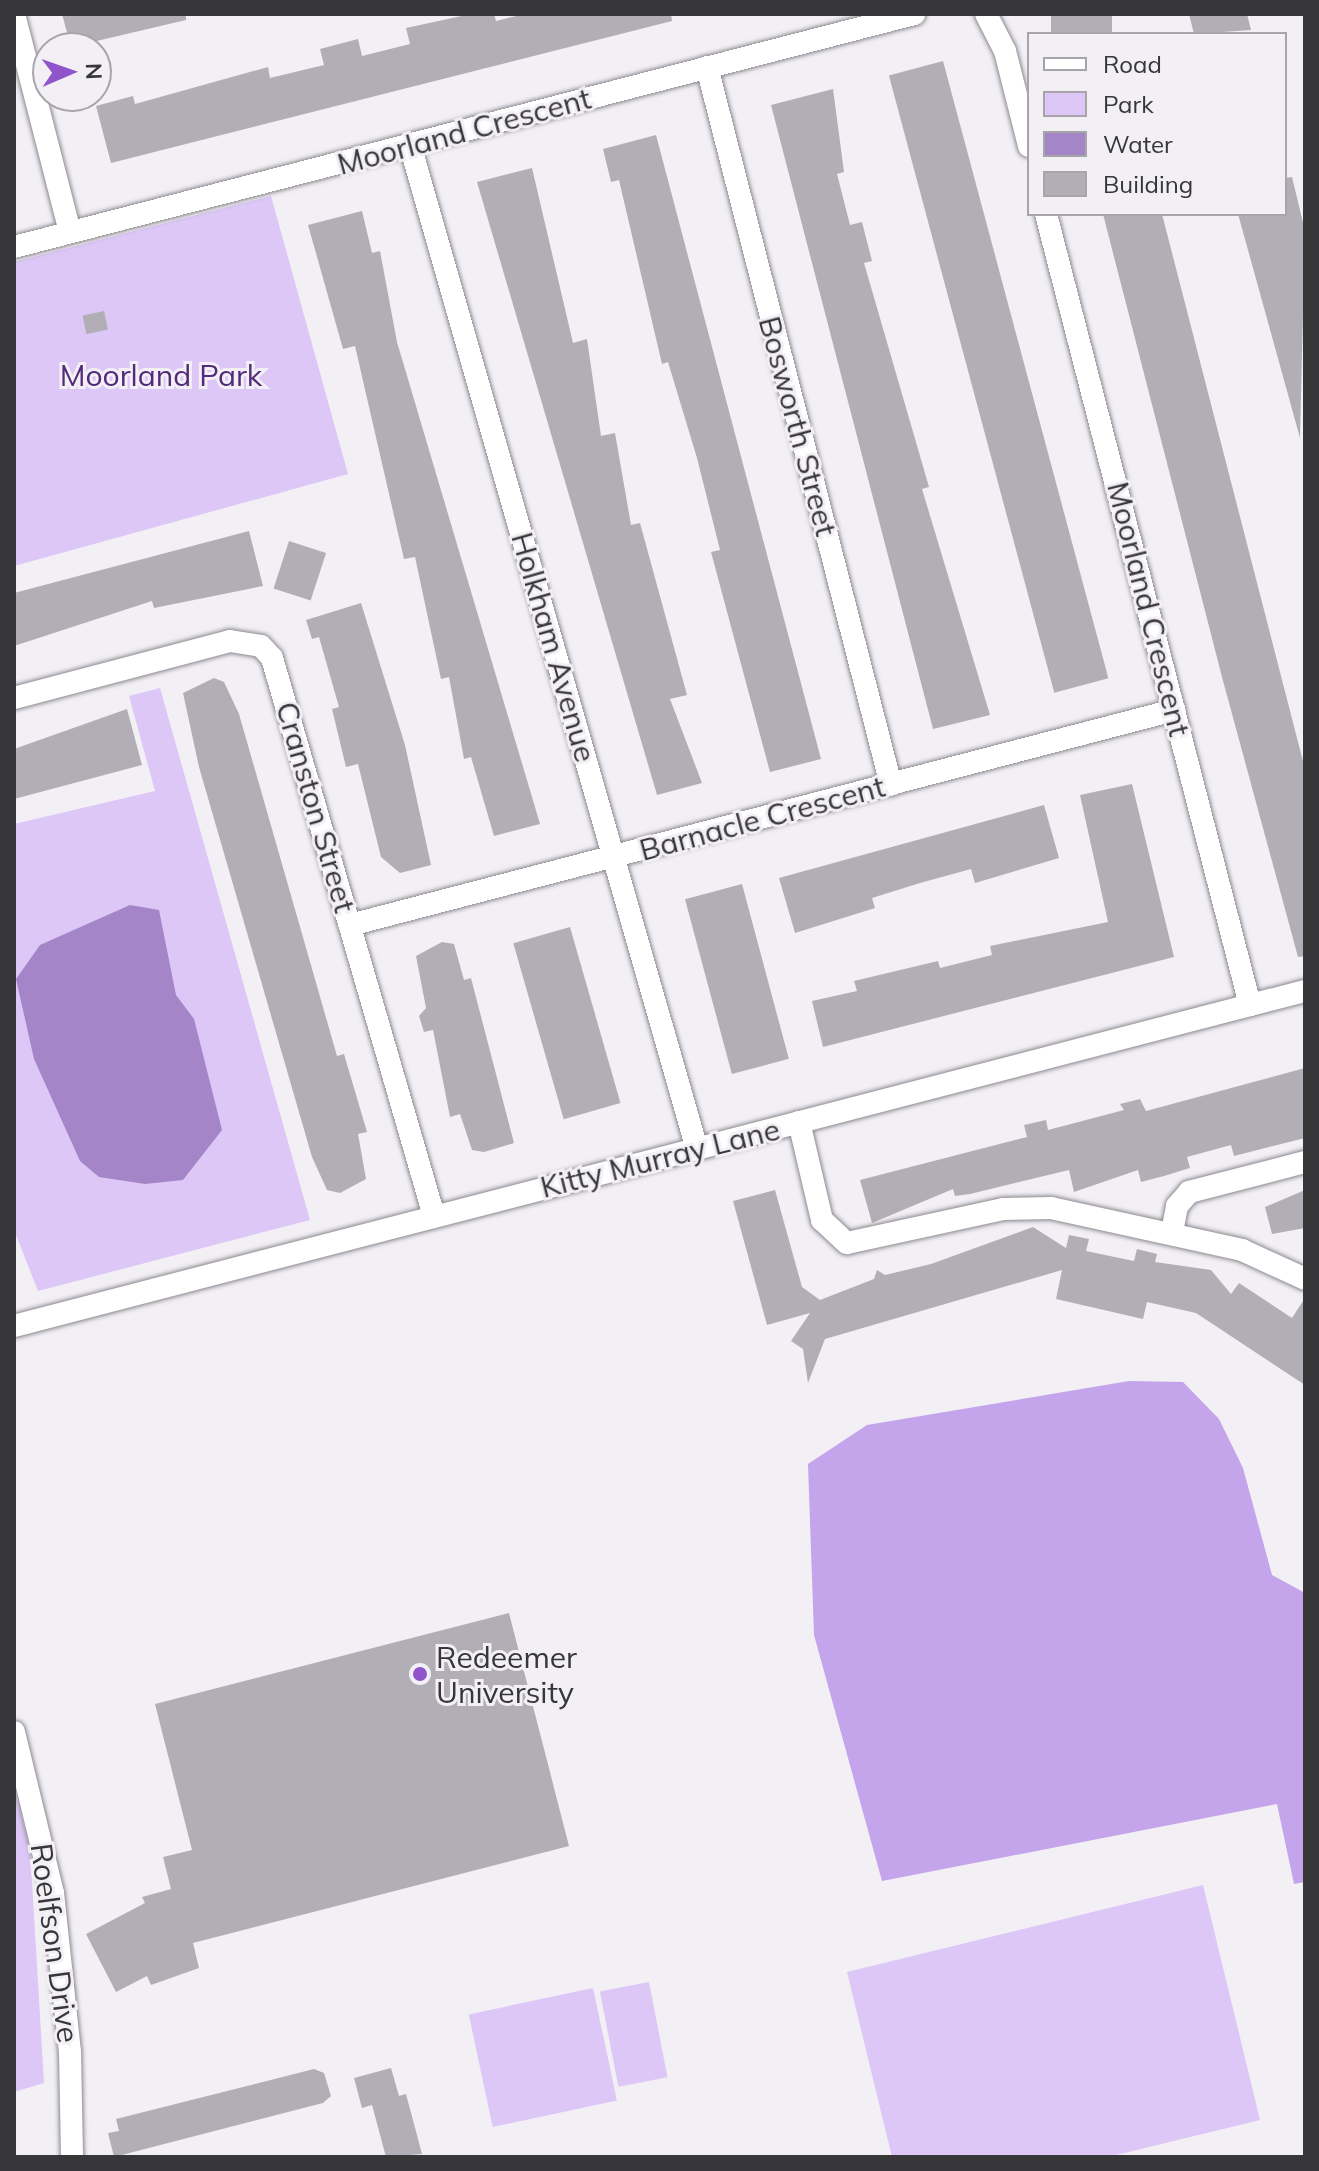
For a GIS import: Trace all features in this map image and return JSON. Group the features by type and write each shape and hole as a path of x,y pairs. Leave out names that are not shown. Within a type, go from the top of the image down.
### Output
{"street":[{"path":"14,14 70,232"},
{"name":"Moorland Crescent","path":"14,247 914,14"},
{"path":"986,14 1005,51 1027,138"},
{"name":"Bosworth Street","path":"707,67 891,785"},
{"name":"Holkham Avenue","path":"410,145 697,1149"},
{"name":"Moorland Crescent","path":"1047,216 1250,1005"},
{"name":"Cranston Street","path":"14,698 230,641 261,646 279,677 434,1216"},
{"name":"Barnacle Crescent","path":"350,925 1174,710"},
{"name":"Kitty Murray Lane","path":"14,1326 1305,991"},
{"path":"799,1122 822,1220 847,1243 1027,1207 1172,1232 1242,1250 1305,1279"},
{"path":"1172,1232 1177,1206 1189,1192 1305,1162"},
{"name":"Roelfson Drive","path":"14,1732 53,1893 70,2052 72,2156"}],"green space":[{"name":"Moorland Park","path":"271,196 348,474 14,566 14,262"},
{"path":"160,688 310,1220 38,1291 14,1230 14,824 155,791 129,696"},
{"path":"14,1786 30,1849 44,2083 14,2092"},
{"path":"1203,1885 1260,2120 1108,2157 892,2157 847,1972"},
{"path":"649,1982 668,2077 618,2087 600,1992"},
{"path":"593,1988 617,2100 493,2127 469,2014"}],"shaded area":[{"path":"1129,1381 1183,1382 1219,1419 1243,1468 1272,1575 1305,1593 1305,1882 1294,1884 1277,1804 882,1881 814,1635 808,1464 867,1425"}],"water":[{"path":"130,905 159,910 176,995 194,1019 222,1130 183,1180 145,1184 99,1177 80,1161 34,1059 16,979 40,945"}],"building":[{"path":"62,14 186,14 186,20 112,37 112,32 67,32"},
{"path":"471,14 494,14 496,21 525,14 671,14 672,21 111,163 98,112 112,112 112,102 133,96 135,104 268,67 270,78 324,65 320,49 358,39 362,56 410,44 406,28"},
{"path":"1051,14 1112,14 1112,32 1051,32"},
{"path":"1189,14 1247,14 1251,30 1222,32 1194,32"},
{"path":"943,61 1108,678 1054,693 889,75"},
{"path":"833,89 844,172 837,174 850,225 862,222 872,261 864,263 929,487 922,489 990,715 933,729 771,105"},
{"path":"656,135 821,759 770,772 711,552 720,550 697,458 668,362 662,364 619,180 611,182 603,149"},
{"path":"532,168 573,343 587,339 601,436 615,433 631,525 640,523 687,695 670,699 702,783 657,795 477,182"},
{"path":"1292,177 1305,231 1300,438 1239,216 1287,216 1287,178"},
{"path":"362,211 372,253 380,251 397,342 540,824 494,836 471,757 464,759 449,677 441,679 415,557 404,559 355,346 343,349 308,225"},
{"path":"1104,216 1163,216 1305,769 1305,956 1298,957 1222,677"},
{"path":"104,311 108,330 86,334 82,316"},
{"path":"249,531 263,586 154,608 152,601 14,646 14,593"},
{"path":"289,541 326,553 311,601 274,589"},
{"path":"361,603 405,745 431,865 400,873 381,857 358,764 346,767 332,709 339,707 319,637 312,639 306,620"},
{"path":"214,678 224,682 239,714 337,1056 344,1054 367,1132 358,1134 366,1179 340,1193 327,1190 312,1157 199,767 183,693"},
{"path":"127,709 142,765 14,799 14,749"},
{"path":"1132,784 1174,957 823,1047 812,1001 857,991 854,981 938,961 940,968 992,955 990,946 1108,922 1080,795"},
{"path":"1044,805 1059,858 975,883 971,869 920,883 872,898 875,908 795,933 779,878"},
{"path":"742,884 789,1059 732,1074 685,899"},
{"path":"570,927 620,1103 564,1119 513,943"},
{"path":"442,942 454,944 464,980 471,978 514,1143 484,1152 472,1150 460,1114 450,1117 433,1030 424,1032 419,1016 426,1008 416,956"},
{"path":"1305,1068 1305,1138 1234,1156 1231,1145 1187,1157 1190,1168 1164,1176 1141,1182 1138,1170 1074,1192 1069,1170 970,1194 955,1196 953,1189 872,1223 860,1180 1027,1137 1024,1125 1046,1120 1048,1130 1124,1110 1120,1104 1140,1099 1146,1111"},
{"path":"775,1190 802,1287 820,1300 874,1279 877,1270 885,1275 931,1264 1033,1227 1066,1248 1069,1235 1089,1239 1086,1251 1134,1261 1137,1249 1157,1254 1155,1262 1211,1270 1231,1294 1239,1283 1292,1318 1305,1298 1305,1385 1196,1313 1147,1302 1143,1319 1056,1299 1062,1270 825,1339 808,1383 803,1349 791,1341 810,1313 767,1325 733,1201"},
{"path":"1305,1190 1305,1228 1272,1234 1265,1207"},
{"path":"509,1613 569,1846 193,1943 199,1968 151,1985 147,1976 116,1992 86,1934 145,1903 142,1897 171,1889 163,1857 192,1850 155,1704"},
{"path":"391,2068 399,2096 406,2094 422,2154 386,2157 372,2105 362,2108 354,2078"},
{"path":"314,2069 324,2073 331,2096 323,2103 114,2157 108,2133 119,2131 116,2119"}],"place":[{"name":"Redeemer University","path":"420,1674"}]}
